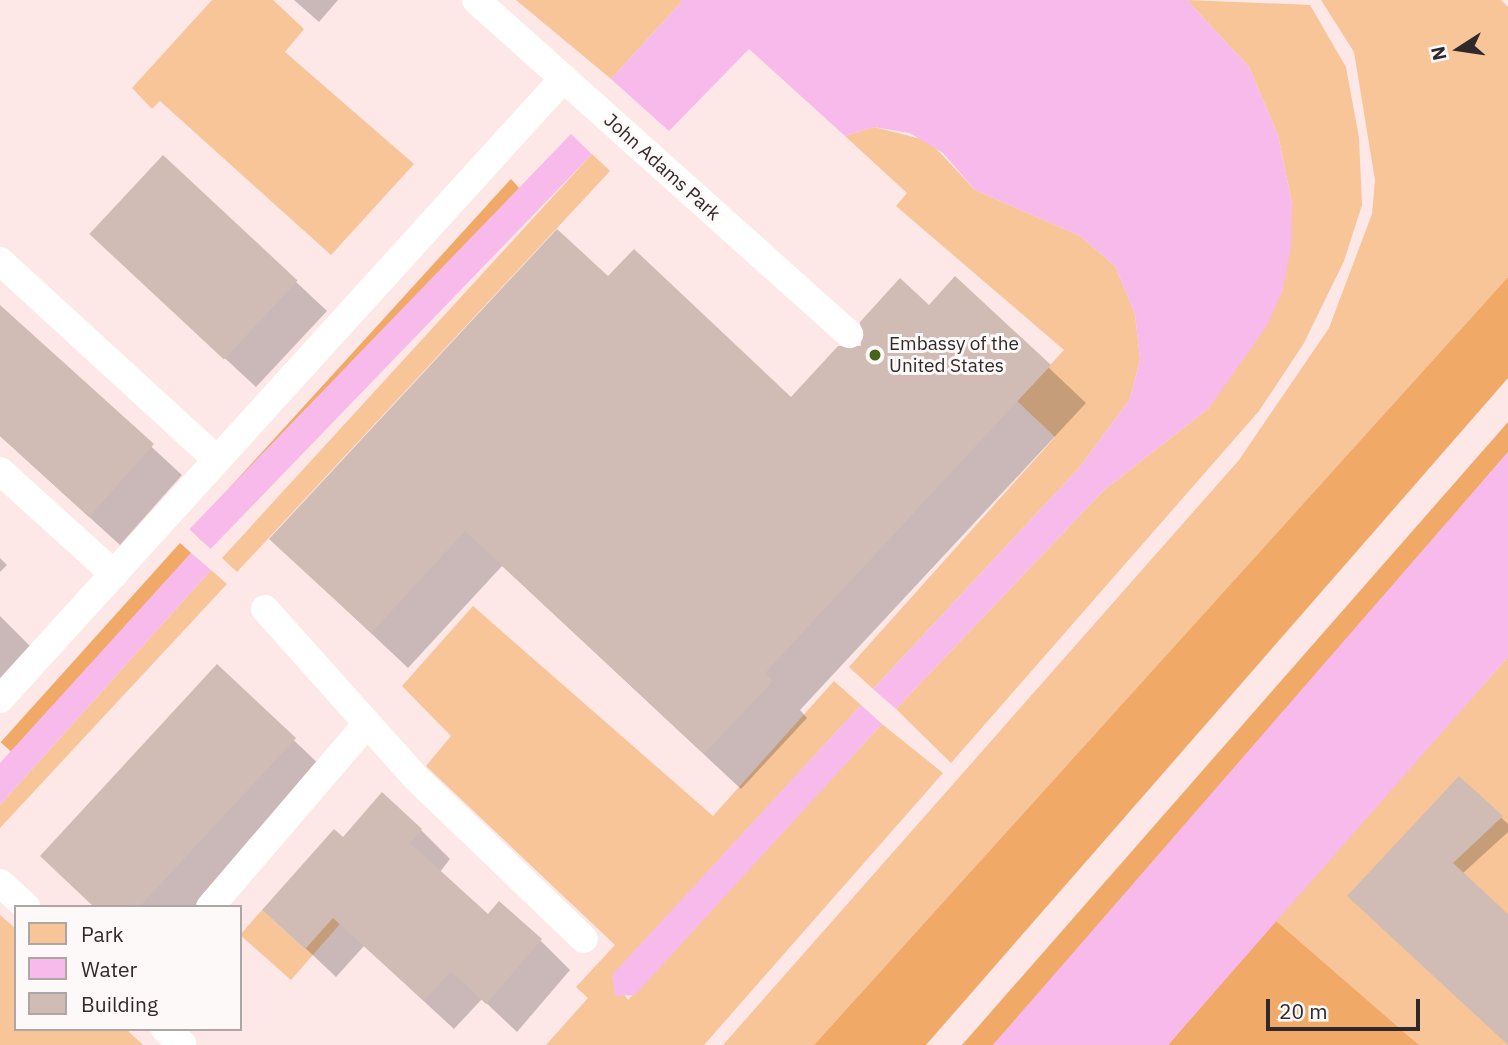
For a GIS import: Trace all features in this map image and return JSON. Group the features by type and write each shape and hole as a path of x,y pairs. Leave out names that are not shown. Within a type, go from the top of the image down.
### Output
{"lane":[{"name":"John Adams Park","path":"476,0 849,334"},
{"path":"0,699 564,79"},
{"path":"0,261 217,460"},
{"path":"0,471 114,574"},
{"path":"265,609 367,724 584,939"},
{"path":"212,905 367,724"},
{"path":"0,883 25,905"},
{"path":"167,1031 182,1044"}],"green space":[{"path":"212,0 273,0 304,29 285,52 414,164 331,255 160,101 152,109 132,88"},
{"path":"516,0 683,0 611,79"},
{"path":"1187,0 1310,5 1346,67 1359,138 1362,205 1344,261 1304,343 1259,411 951,763 896,709 1103,491 1209,408 1282,292 1292,203 1278,135 1249,67"},
{"path":"1321,0 1501,0 1508,7 1508,277 814,1045 723,1045 1239,460 1329,328 1372,214 1375,180 1354,52"},
{"path":"874,127 929,141 975,190 1080,236 1115,266 1135,314 1140,359 1130,399 1079,468 873,689 849,667 1055,437 1017,401 1064,350 896,206 907,193 845,136"},
{"path":"592,154 610,171 237,572 222,558"},
{"path":"211,570 227,584 0,828 0,805"},
{"path":"473,606 713,816 834,681 861,705 612,976 628,1000 882,724 943,773 704,1045 546,1045 588,998 576,987 615,945 426,766 451,736 402,686"},
{"path":"1508,657 1508,1045 1419,1045 1275,920"},
{"path":"262,910 305,949 333,917 340,924 291,980 242,937 242,933"},
{"path":"0,915 14,927 14,1031 128,1031 143,1045 0,1045"}],"shaded area":[{"path":"511,179 520,189 202,541 191,530"},
{"path":"1508,277 1508,378 926,1045 814,1045"},
{"path":"1508,422 1508,452 1210,799 993,1045 962,1045"},
{"path":"180,543 191,553 12,752 1,742"},
{"path":"1275,920 1419,1045 1168,1045"}],"water":[{"path":"683,0 1187,0 1249,67 1278,135 1292,203 1291,247 1282,292 1266,327 1209,408 1103,491 896,709 873,689 1079,468 1130,399 1140,359 1135,314 1115,266 1080,236 975,190 943,153 910,133 874,127 845,136 749,49 669,131 611,79"},
{"path":"571,134 592,154 210,549 190,529"},
{"path":"1508,452 1508,657 1168,1045 993,1045"},
{"path":"191,553 211,570 0,805 0,763"},
{"path":"861,705 882,724 635,995 615,996 612,975"}],"building":[{"path":"163,155 298,280 224,359 89,234"},
{"path":"557,229 608,276 634,249 791,397 838,346 861,346 860,322 900,278 929,305 955,276 1051,365 765,673 773,681 704,754 465,531 371,633 269,539"},
{"path":"0,305 154,444 89,517 0,436"},
{"path":"217,664 296,738 141,905 92,905 40,856"},
{"path":"1459,776 1503,816 1453,863 1508,914 1508,1045 1347,896"},
{"path":"382,792 422,829 410,843 488,914 499,901 542,939 486,1004 451,971 424,1001 333,918 305,949 262,910 334,829 343,837"}],"place":[{"name":"Embassy of the United States","path":"875,355"}]}
